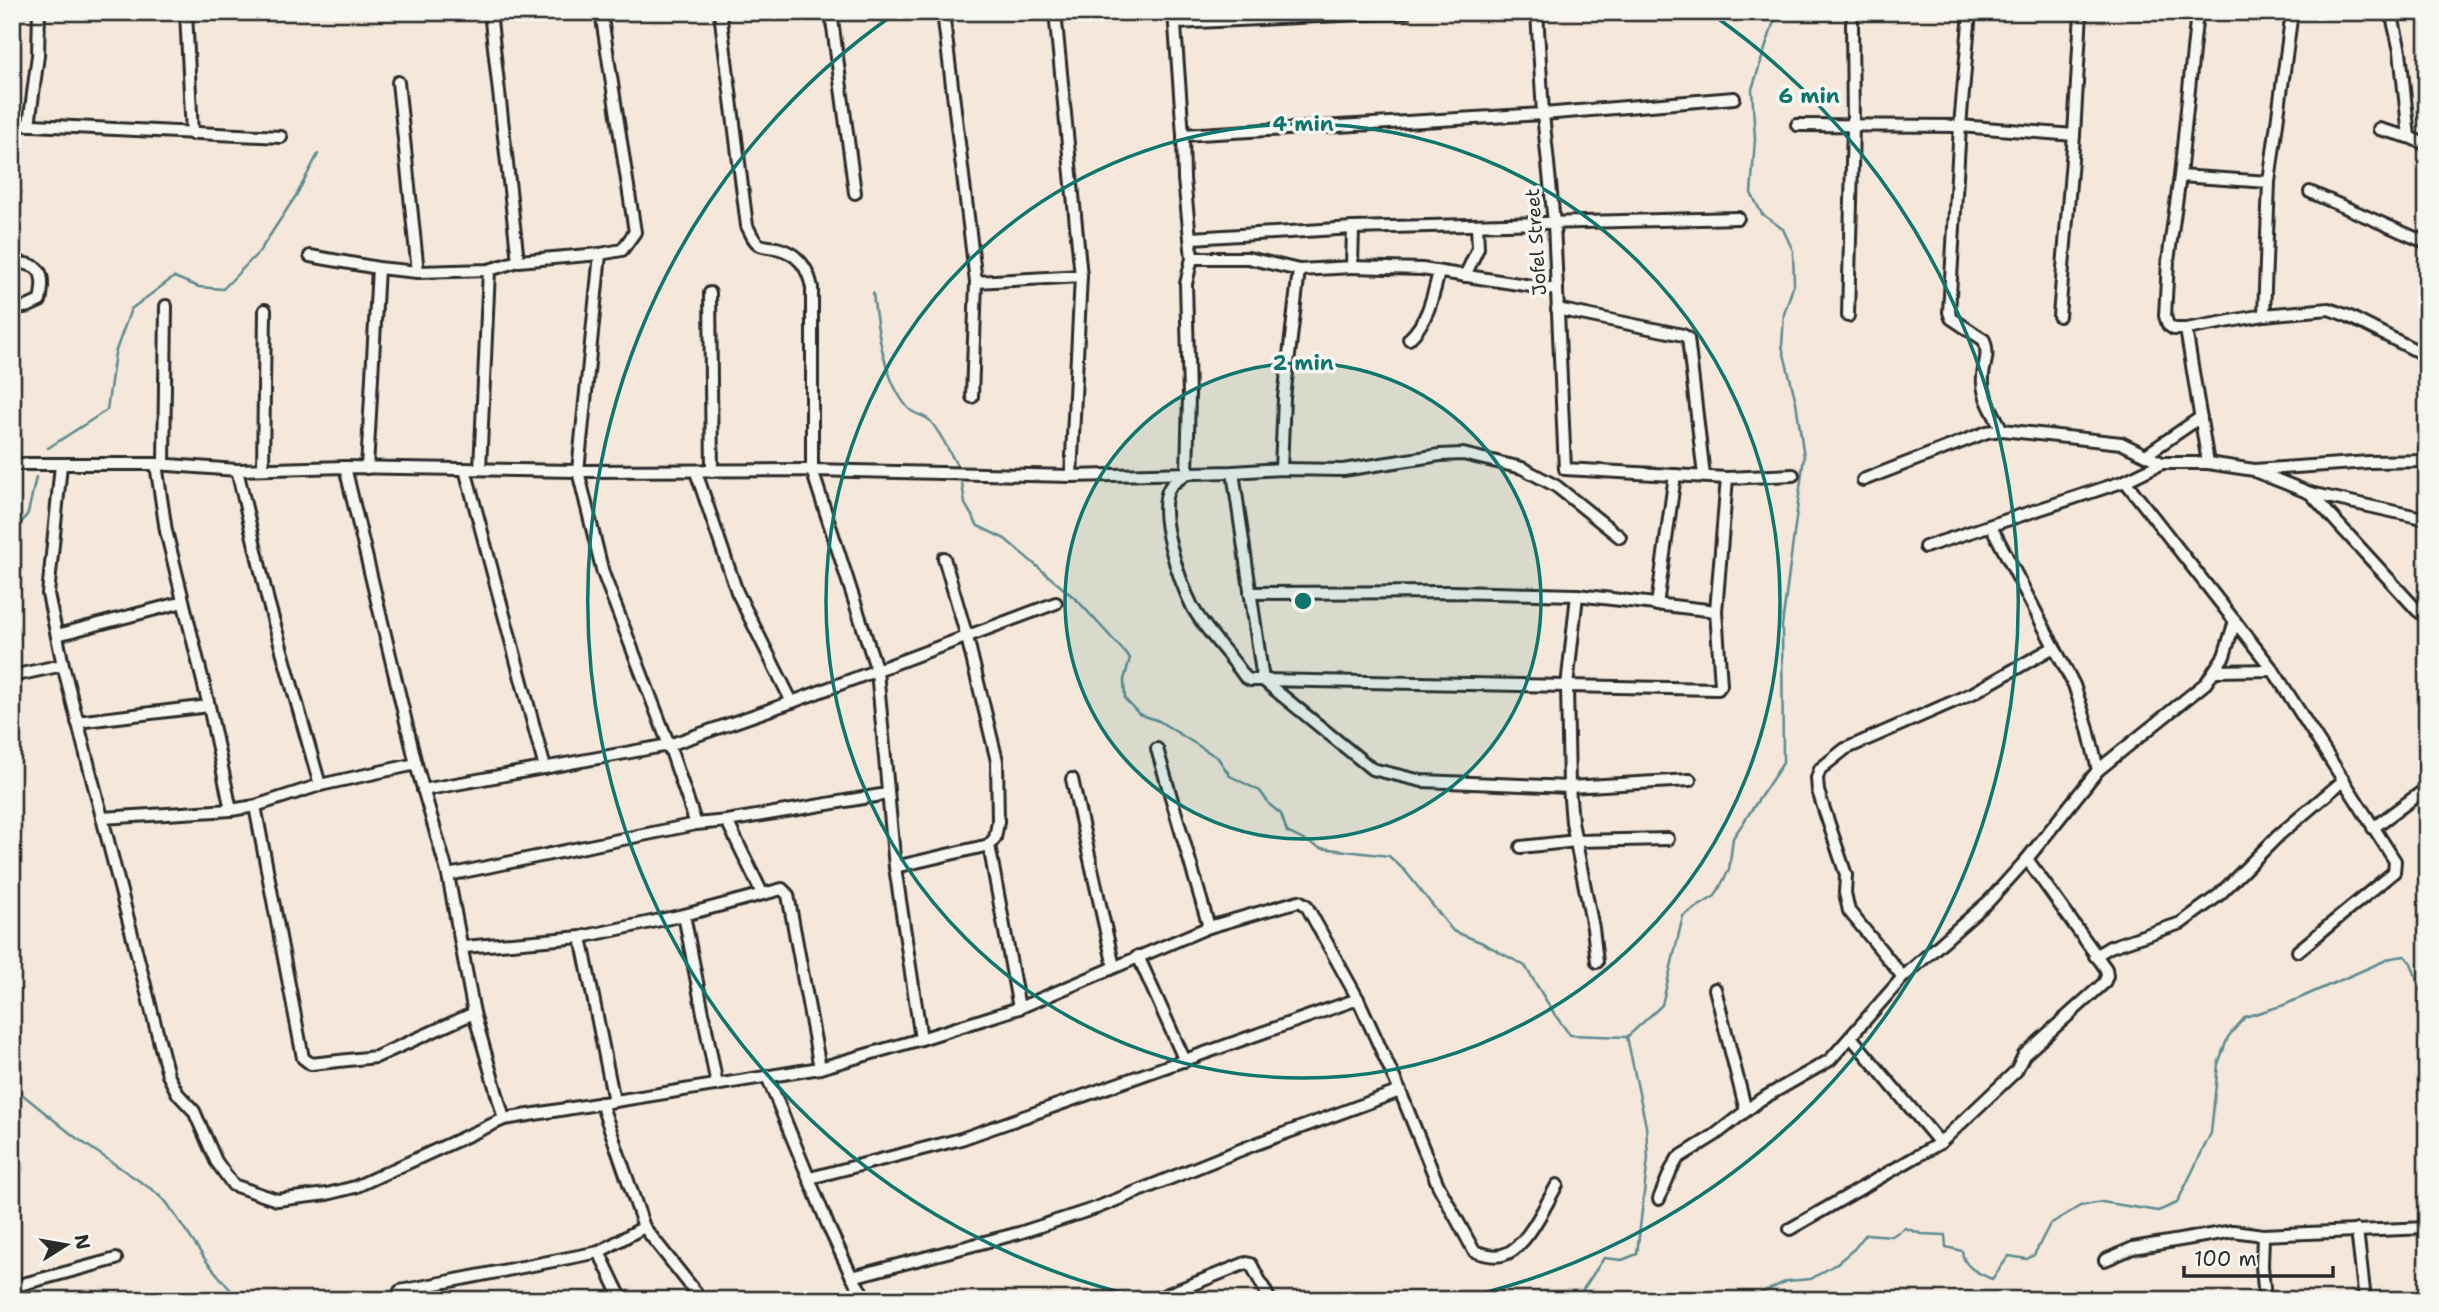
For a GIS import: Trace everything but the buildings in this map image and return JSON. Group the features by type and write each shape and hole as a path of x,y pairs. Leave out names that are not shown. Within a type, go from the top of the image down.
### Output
{"street":[{"path":"29,125 38,55 39,12"},
{"path":"186,12 192,134"},
{"path":"490,12 518,261"},
{"path":"310,256 418,272 489,270 518,261 622,250 635,232 601,12"},
{"path":"720,12 747,226 755,241 762,246 784,250 794,256 805,265 810,277 812,470 877,671 895,867 921,1040"},
{"path":"831,12 855,193"},
{"path":"943,12 976,282 972,397"},
{"path":"1055,12 1081,276 1071,475"},
{"path":"1406,12 1175,18 1184,179 1192,258 1185,284 1189,395 1187,473 1170,488 1165,511 1179,575 1194,608 1245,677 1250,680 1718,689 1721,685 1716,611 1727,478"},
{"name":"Jofel Street","path":"1537,12 1543,114 1554,223 1565,469 1675,475"},
{"path":"1970,12 1948,312 1951,318 1984,340 1988,358 1983,374 1983,386 2002,430"},
{"path":"2059,316 2081,12"},
{"path":"2197,12 2168,261 2165,316 2168,325 2174,330 2186,329 2264,315 2329,309 2427,355"},
{"path":"2264,315 2269,182 2292,12"},
{"path":"2391,12 2400,51 2409,137"},
{"path":"1847,316 1853,126 1852,22"},
{"path":"398,82 418,272"},
{"path":"1183,135 1543,114 1734,98"},
{"path":"12,124 281,137"},
{"path":"1797,125 1960,126 2074,135"},
{"path":"2379,129 2427,145"},
{"path":"2180,176 2269,182"},
{"path":"2310,192 2427,243"},
{"path":"1192,238 1353,228 1738,218"},
{"path":"1465,276 1478,248 1477,226"},
{"path":"1352,267 1353,228"},
{"path":"600,254 578,471 603,573 669,745 696,824"},
{"path":"1192,258 1248,258 1299,270 1352,267 1439,272 1557,290"},
{"path":"12,263 28,263 38,268 42,277 40,301 12,309"},
{"path":"367,468 379,268"},
{"path":"480,469 489,270"},
{"path":"1281,469 1284,398 1299,270"},
{"path":"1409,339 1421,328 1439,272"},
{"path":"976,282 1081,276"},
{"path":"710,293 712,471"},
{"path":"166,306 160,464 166,531 209,706 231,810"},
{"path":"1557,309 1688,338 1704,476"},
{"path":"263,469 265,310"},
{"path":"2186,329 2208,463"},
{"path":"2147,454 2201,417"},
{"path":"1863,480 1987,432 2002,430 2121,443 2162,463"},
{"path":"12,464 160,464 237,470 345,467 696,472 812,470 1071,475 1281,469 1343,470 1463,454 1522,468 1556,486 1620,537"},
{"path":"2254,471 2369,462 2427,461"},
{"path":"1924,547 2125,481 2162,463 2208,463 2254,471 2310,493 2427,519"},
{"path":"61,465 48,594 63,665 168,1075 178,1094 194,1111 216,1161 233,1185 277,1200 327,1194 355,1187 504,1119 820,1068 921,1040 1019,1008 1209,927 1302,901 1359,999 1438,1185 1474,1251 1502,1255 1512,1250 1527,1236 1556,1185"},
{"path":"345,467 416,764 448,875 464,947 474,1013 504,1119"},
{"path":"465,469 545,768"},
{"path":"237,470 268,601 320,785"},
{"path":"696,472 737,592 792,702"},
{"path":"1233,472 1263,680 1372,769 1422,781 1569,787 1690,780"},
{"path":"1657,605 1675,475 1727,478 1793,475"},
{"path":"2125,481 2273,670 2395,861 2394,872 2298,951"},
{"path":"2310,493 2427,618"},
{"path":"1991,526 2074,685 2098,770"},
{"path":"895,867 989,845 995,838 998,822 997,761 967,637 944,558"},
{"path":"1250,593 1451,592 1577,596 1716,611"},
{"path":"1577,596 1567,686 1569,787 1597,962"},
{"path":"57,635 183,602"},
{"path":"423,790 669,745 877,671 1056,603"},
{"path":"1659,1199 1678,1158 1716,1135 1760,1100 1830,1060 1903,977 1989,901 2027,859 2098,770 2206,683 2224,656 2235,621"},
{"path":"1903,977 1849,911 1845,893 1846,875 1816,778 1828,761 1845,749 1973,693 2054,647"},
{"path":"12,676 63,665"},
{"path":"2216,671 2273,670"},
{"path":"77,722 209,706"},
{"path":"1157,749 1209,927"},
{"path":"102,818 231,810 255,806 320,785 416,764"},
{"path":"1072,779 1114,967"},
{"path":"2095,956 2110,947 2181,923 2219,895 2279,835 2344,780"},
{"path":"2373,828 2427,788"},
{"path":"448,875 696,824 887,794"},
{"path":"255,806 303,1058 306,1062 311,1064 376,1057 474,1013"},
{"path":"727,821 762,893"},
{"path":"1521,847 1576,841 1668,839"},
{"path":"989,845 1019,1008"},
{"path":"1790,1229 1940,1143 2016,1072 2024,1055 2104,983 2106,969 2027,859"},
{"path":"464,947 581,937 684,915 782,889 789,895 820,1068"},
{"path":"684,915 717,1085"},
{"path":"581,937 614,1101"},
{"path":"1138,956 1185,1061"},
{"path":"1715,989 1746,1111"},
{"path":"810,1178 961,1139 1359,999"},
{"path":"1851,1037 1940,1143"},
{"path":"767,1076 830,1230 852,1277 867,1300"},
{"path":"852,1277 1019,1233 1096,1208 1253,1145 1400,1091"},
{"path":"601,1103 644,1227 702,1300"},
{"path":"400,1291 599,1252 644,1227"},
{"path":"2105,1259 2133,1248 2234,1231 2263,1235 2427,1228"},
{"path":"2357,1230 2365,1300"},
{"path":"2263,1235 2265,1300"},
{"path":"599,1252 622,1300"},
{"path":"12,1287 116,1259"},
{"path":"1153,1300 1246,1263 1251,1264 1270,1300"}],"waterway":[{"path":"961,476 965,504 978,526 1005,539 1078,601 1130,658 1124,680 1125,699 1139,714 1159,721 1218,758 1230,776 1260,791 1281,814 1287,832 1320,848 1389,856 1406,872 1453,931 1483,943 1525,966 1570,1035 1627,1037 1662,1005 1683,916 1715,896 1729,870 1733,838 1783,763 1782,626 1804,457 1796,402 1782,346 1784,314 1794,284 1793,251 1783,229 1762,214 1751,193 1755,139 1752,89 1777,12"},
{"path":"48,448 107,410 115,353 131,309 174,277 199,287 223,289 259,252 297,194 318,154"},
{"path":"873,293 880,338 893,383 908,408 929,420 935,427 960,470"},
{"path":"12,525 20,525 28,513 36,477"},
{"path":"1746,1300 1787,1281 1811,1279 1836,1264 1854,1249 1866,1234 1892,1236 1905,1228 1922,1234 1945,1235 1946,1247 1962,1251 1968,1265 1992,1279 2009,1256 2027,1259 2034,1255 2050,1224 2080,1206 2102,1202 2158,1211 2177,1203 2211,1133 2218,1064 2228,1037 2245,1017 2284,1005 2391,958 2405,956 2411,963 2427,1008"},
{"path":"1576,1300 1604,1258 1622,1260 1637,1254 1648,1158 1646,1126 1627,1037"},
{"path":"12,1086 75,1137 154,1191 167,1203 207,1262 239,1300"}]}
